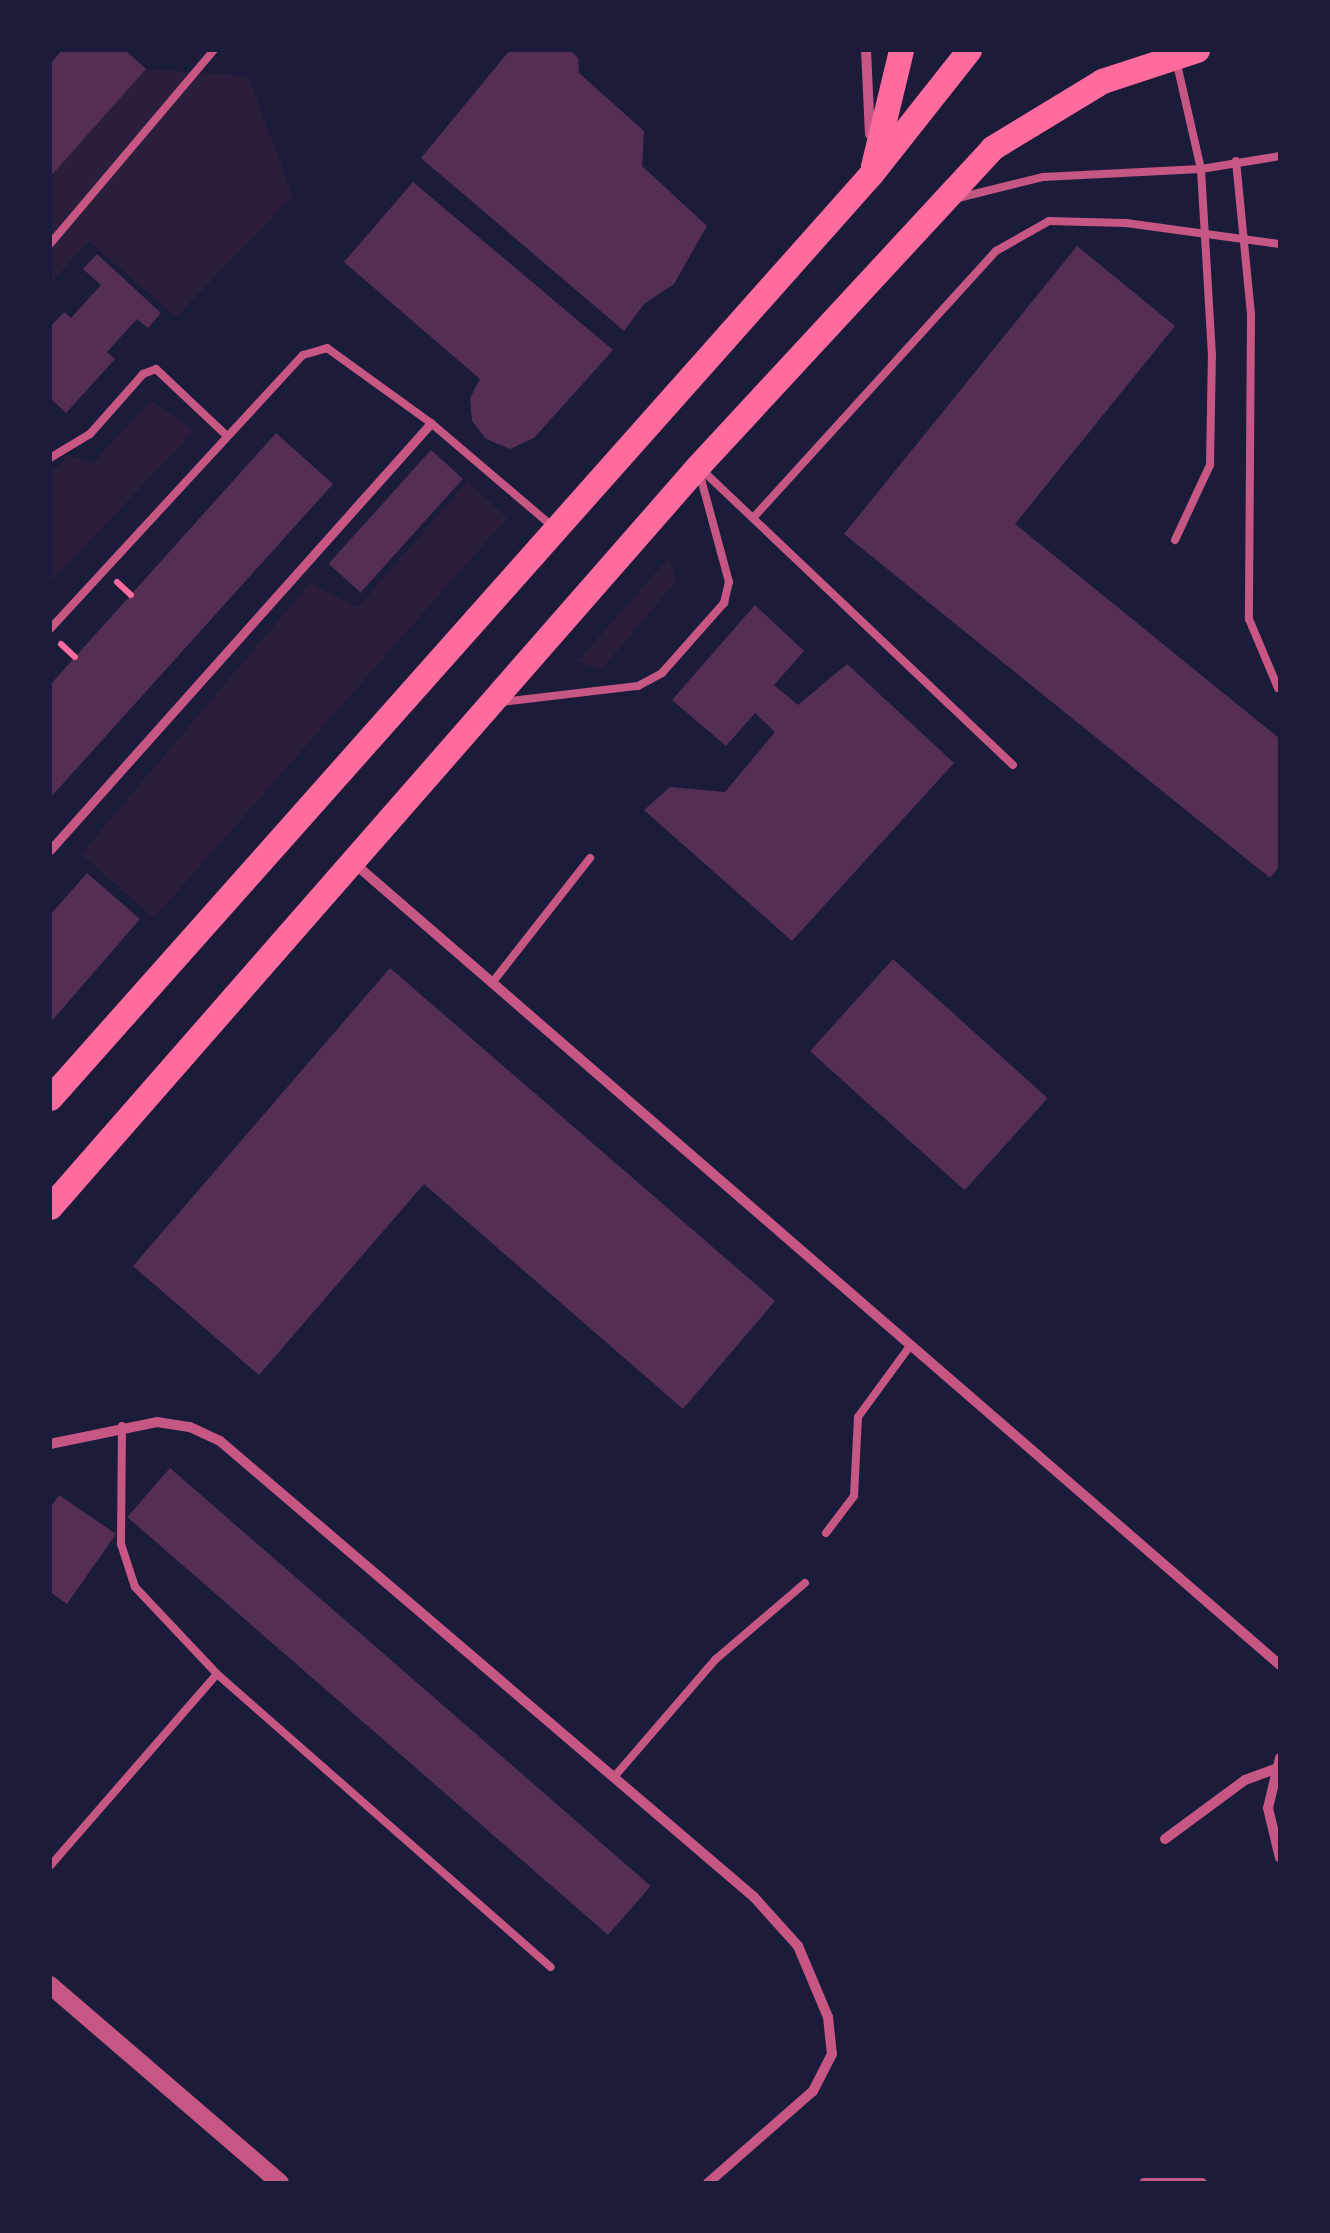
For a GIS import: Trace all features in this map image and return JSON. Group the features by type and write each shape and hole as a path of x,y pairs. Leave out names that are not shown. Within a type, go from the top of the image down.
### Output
{"main road":[{"path":"871,174 902,50"},
{"path":"50,1098 871,174 969,50"},
{"path":"50,1207 698,466 992,148 1102,81 1186,53"}],"street":[{"path":"866,50 871,174"},
{"path":"50,850 432,423"},
{"path":"352,862 1280,1665"},
{"path":"50,1444 122,1426 190,1426 220,1442 754,1898 798,1946 828,2017 832,2054 813,2091 708,2183"},
{"path":"1164,1838 1246,1780 1278,1764"},
{"path":"1278,1764 1268,1808 1280,1858"},
{"path":"50,1985 280,2183"},
{"path":"1144,2183 1202,2183"}],"lane":[{"path":"50,244 214,50"},
{"path":"1176,540 1210,465 1206,236 1186,53"},
{"path":"944,201 1043,177 1201,169 1280,156"},
{"path":"1236,161 1251,315 1249,619 1278,688"},
{"path":"753,518 996,251 1049,221 1126,222 1244,242 1280,244"},
{"path":"50,629 304,355 327,348 432,423 556,529"},
{"path":"50,458 90,434 143,374 156,369 226,435"},
{"path":"698,466 1013,765"},
{"path":"489,703 638,686 662,673 687,645 724,602 729,582 698,466"},
{"path":"492,982 590,858"},
{"path":"826,1533 854,1496 858,1417 910,1346"},
{"path":"122,1426 121,1544 135,1587 216,1674 551,1967"},
{"path":"614,1777 716,1659 806,1584"},
{"path":"50,1866 216,1674"}],"shaded area":[{"path":"146,69 248,76 293,196 176,317 89,241 50,284 50,177"},
{"path":"151,400 194,431 50,583 50,474 68,455 92,464"},
{"path":"468,481 507,518 154,918 81,854 310,583 358,607"},
{"path":"669,557 676,581 602,669 577,662"}],"building":[{"path":"62,50 125,50 146,69 50,177 50,64"},
{"path":"510,50 569,50 578,58 579,73 644,131 642,166 707,226 674,284 644,304 624,331 421,158"},
{"path":"413,182 613,350 534,438 510,449 486,439 472,421 470,398 480,379 344,262"},
{"path":"1077,246 1175,326 1015,524 1280,739 1280,866 1270,878 844,534"},
{"path":"97,254 161,313 148,328 137,319 107,352 115,359 66,413 50,398 50,327 64,312 71,318 101,285 83,269"},
{"path":"276,433 333,484 50,798 50,685"},
{"path":"431,450 463,479 361,592 329,564"},
{"path":"755,605 804,651 774,685 798,705 847,664 954,763 792,941 644,810 670,787 725,792 775,732 755,713 726,746 672,700"},
{"path":"87,873 140,919 50,1023 50,915"},
{"path":"893,959 1048,1098 965,1190 810,1051"},
{"path":"390,968 775,1301 683,1409 424,1184 259,1375 133,1266"},
{"path":"170,1468 651,1886 608,1935 127,1517"},
{"path":"59,1495 116,1534 67,1604 50,1592 50,1508"}]}
